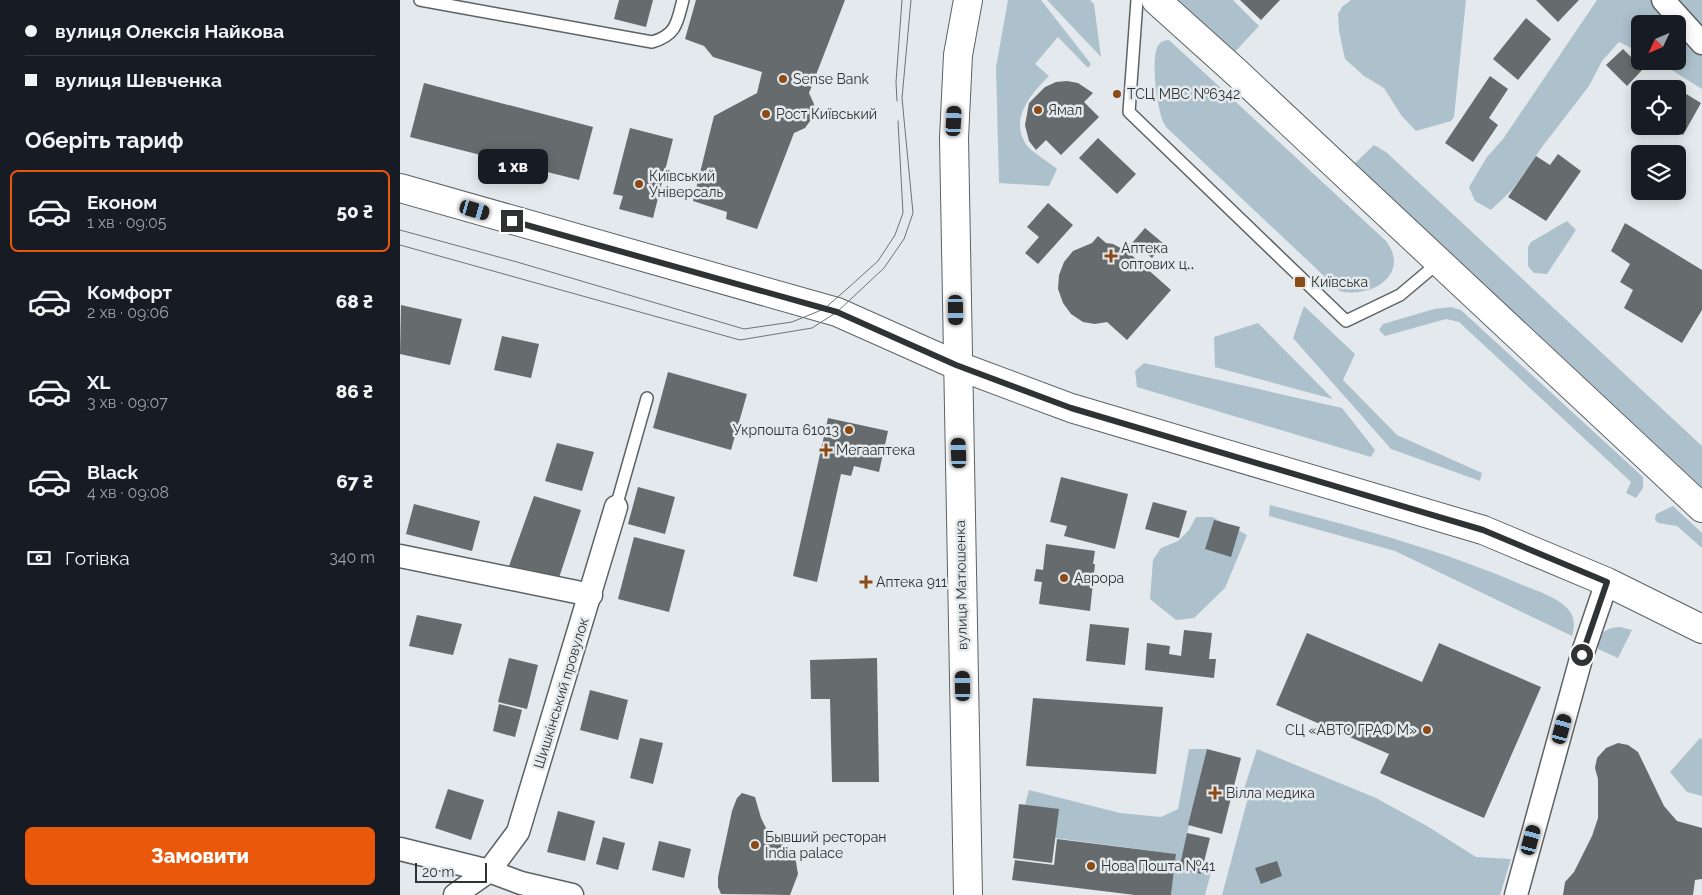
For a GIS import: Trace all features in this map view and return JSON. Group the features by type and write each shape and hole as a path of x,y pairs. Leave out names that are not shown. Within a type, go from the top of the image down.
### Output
{"main road":[{"name":"вулиця Матюшенка","path":"968,0 958,55 954,138 956,365 968,895"},
{"path":"1156,0 1236,72 1702,508"},
{"path":"400,188 837,312 956,365 1071,408 1483,530 1607,582 1702,629"}],"street":[{"path":"1663,0 1702,43"},
{"name":"Шишкінський провулок","path":"454,895 489,871 518,832 591,596 616,507"},
{"path":"400,556 591,596"},
{"path":"1516,895 1582,655 1607,582"},
{"path":"400,849 489,871 521,883 572,895"}],"lane":[{"path":"420,0 652,42 669,34 676,27 683,0"},
{"path":"1137,0 1129,112 1346,321 1400,295 1438,263"},
{"path":"616,507 647,398"}],"shaded area":[{"path":"1008,0 1041,0 1091,64 1088,68 1058,37 1035,64 1049,76 1029,100 1021,118 1020,128 1029,148 1057,169 1049,186 999,183 996,67"},
{"path":"1047,0 1090,0 1094,4 1101,57"},
{"path":"1172,0 1233,0 1259,26 1232,55"},
{"path":"1351,0 1466,0 1454,117 1451,121 1416,131 1401,115 1384,88 1364,76 1345,59 1339,31 1338,14 1342,7"},
{"path":"1597,0 1702,0 1702,89 1671,70 1686,70 1686,15 1631,15 1631,48 1619,42 1602,61 1589,86 1542,147 1513,189 1491,210 1475,201 1469,187 1487,157 1503,139"},
{"path":"1165,40 1169,40 1386,241 1393,253 1394,264 1391,273 1384,281 1364,291 1352,293 1340,291 1166,127 1158,100 1155,55 1158,46"},
{"path":"1374,145 1386,152 1702,446 1702,495 1350,168"},
{"path":"1567,221 1576,230 1547,274 1534,273 1528,266 1528,247 1531,242"},
{"path":"1304,306 1355,354 1343,380 1397,435 1482,473 1480,481 1391,449 1293,338"},
{"path":"1451,307 1461,310 1643,477 1643,488 1636,498 1626,493 1631,482 1459,322 1446,319 1385,336 1379,330 1383,324 1434,309"},
{"path":"1258,323 1333,399 1215,367 1214,337"},
{"path":"1144,363 1342,408 1375,450 1371,457 1137,387 1135,371"},
{"path":"1270,505 1428,549 1545,594 1557,600 1572,614 1574,629 1572,636 1395,551 1269,516"},
{"path":"1673,506 1702,533 1702,548 1677,526 1658,523 1655,520 1656,514"},
{"path":"1196,517 1212,517 1247,535 1225,588 1194,618 1176,620 1150,599 1153,560 1161,548 1178,541 1189,530"},
{"path":"1620,627 1632,630 1618,658 1598,649 1600,635 1603,632"},
{"path":"1700,738 1702,739 1702,796 1687,792 1670,772"},
{"path":"1189,749 1207,749 1179,868 1201,874 1203,867 1212,869 1205,895 1171,895 1176,854 1055,838 1025,805 1029,790 1120,813 1161,817 1178,809"},
{"path":"1257,749 1376,798 1427,826 1476,857 1511,859 1500,895 1222,895 1249,794 1243,792"}],"building":[{"path":"619,0 653,0 646,27 614,19"},
{"name":"Рост Київський","path":"696,0 845,0 809,93 814,104 813,117 805,128 794,133 757,229 726,219 727,212 693,201 714,116 757,93 762,72 713,57 704,46 685,39"},
{"path":"1240,0 1280,0 1261,20"},
{"path":"1536,0 1579,0 1558,22"},
{"path":"1526,18 1551,39 1518,80 1493,59"},
{"path":"1623,49 1631,57 1631,70 1642,70 1627,86 1606,65"},
{"path":"1490,76 1508,89 1489,118 1498,125 1473,162 1445,143"},
{"path":"1056,82 1078,83 1093,93 1084,102 1099,117 1061,155 1046,140 1036,150 1029,141 1025,125 1029,103 1045,87"},
{"path":"424,83 593,127 579,180 410,137"},
{"path":"1686,94 1701,103 1686,130"},
{"path":"630,128 673,139 653,218 619,209 623,196 613,194"},
{"path":"1098,138 1136,174 1117,194 1079,158"},
{"path":"1558,154 1581,171 1546,221 1508,197 1536,156 1550,165"},
{"path":"1048,203 1073,225 1038,264 1025,253 1039,237 1027,227"},
{"path":"1625,223 1702,270 1702,310 1682,343 1624,308 1633,290 1620,282 1630,264 1611,251"},
{"path":"1145,228 1164,244 1152,258 1132,243"},
{"path":"1098,236 1106,243 1113,244 1128,252 1171,290 1127,340 1107,322 1095,324 1083,322 1071,314 1063,303 1058,289 1059,275 1064,262 1073,251 1092,243"},
{"path":"401,305 462,319 450,365 400,354"},
{"path":"502,336 539,344 531,378 494,370"},
{"path":"668,372 747,394 731,450 653,428"},
{"path":"828,418 888,431 879,472 854,466 851,476 841,474 817,582 793,576"},
{"path":"557,443 594,452 582,491 545,481"},
{"path":"1061,477 1128,494 1115,549 1064,536 1067,526 1050,522"},
{"path":"638,487 675,497 665,534 628,524"},
{"path":"534,496 581,510 558,581 509,566"},
{"path":"1153,502 1187,511 1179,538 1145,529"},
{"path":"414,504 480,521 472,551 406,534"},
{"path":"1214,520 1240,527 1231,557 1205,549"},
{"path":"634,537 685,550 669,612 618,599"},
{"name":"Аврора","path":"1046,544 1095,551 1090,611 1039,604 1042,582 1034,581 1036,569 1043,570"},
{"path":"417,615 462,624 453,655 409,646"},
{"path":"1090,624 1129,628 1125,665 1086,661"},
{"path":"1184,630 1212,633 1209,659 1216,659 1214,678 1145,670 1147,643 1170,646 1169,654 1181,656"},
{"name":"СЦ «АВТО ГРАФ М»","path":"1307,633 1422,682 1439,643 1541,687 1484,818 1380,773 1389,754 1276,705"},
{"path":"509,658 538,665 527,709 498,702"},
{"path":"877,658 879,782 832,782 830,699 811,699 810,660"},
{"path":"590,690 628,700 618,740 580,730"},
{"path":"1033,698 1163,707 1156,774 1026,766"},
{"path":"499,704 522,710 515,737 493,731"},
{"path":"640,738 663,743 653,784 630,778"},
{"path":"1618,743 1628,745 1638,752 1664,806 1677,821 1702,828 1702,879 1695,880 1693,895 1563,895 1565,882 1574,872 1592,836 1598,818 1598,779 1595,768 1597,758 1606,748"},
{"path":"1207,749 1241,758 1222,834 1188,825"},
{"path":"448,789 484,800 471,840 435,828"},
{"name":"Бывший ресторан India palace","path":"742,793 755,797 761,818 767,830 773,838 789,848 795,856 798,874 790,895 721,894 718,887 718,877 732,811 737,798"},
{"path":"1019,804 1059,809 1052,863 1013,858"},
{"path":"558,811 595,821 585,861 547,852"},
{"path":"1187,833 1210,838 1201,874 1179,869"},
{"path":"603,837 625,843 618,870 596,864"},
{"path":"1057,839 1176,854 1171,895 1135,895 1012,880 1015,860 1054,865"},
{"path":"659,841 691,849 684,878 652,870"},
{"path":"1277,861 1282,876 1261,884 1255,868"}],"tram line":[{"path":"897,101 896,82 902,0"},
{"path":"400,245 740,340 812,328 837,312 884,268 904,239 913,213 902,98 911,0"},
{"path":"400,230 517,262 744,329 792,322 824,309 878,261 895,235 903,213 898,121"}],"place":[{"name":"Sense Bank","path":"783,79"},
{"name":"ТСЦ МВС №6342","path":"1117,94"},
{"name":"Ямал","path":"1038,110"},
{"name":"Рост Київський","path":"766,114"},
{"name":"Київський Універсаль","path":"639,184"},
{"name":"Аптека оптових ц‥","path":"1111,256"},
{"name":"Київська","path":"1300,282"},
{"name":"Укрпошта 61013","path":"849,430"},
{"name":"Мегааптека","path":"826,450"},
{"name":"Аврора","path":"1064,578"},
{"name":"Аптека 911","path":"866,582"},
{"name":"СЦ «АВТО ГРАФ М»","path":"1427,730"},
{"name":"Вілла медика","path":"1215,793"},
{"name":"Бывший ресторан India palace","path":"755,845"},
{"name":"Нова Пошта №41","path":"1091,866"}],"route":[{"path":"512,221 680,270 837,312 956,365 1071,408 1483,530 1607,582 1582,655"}]}
